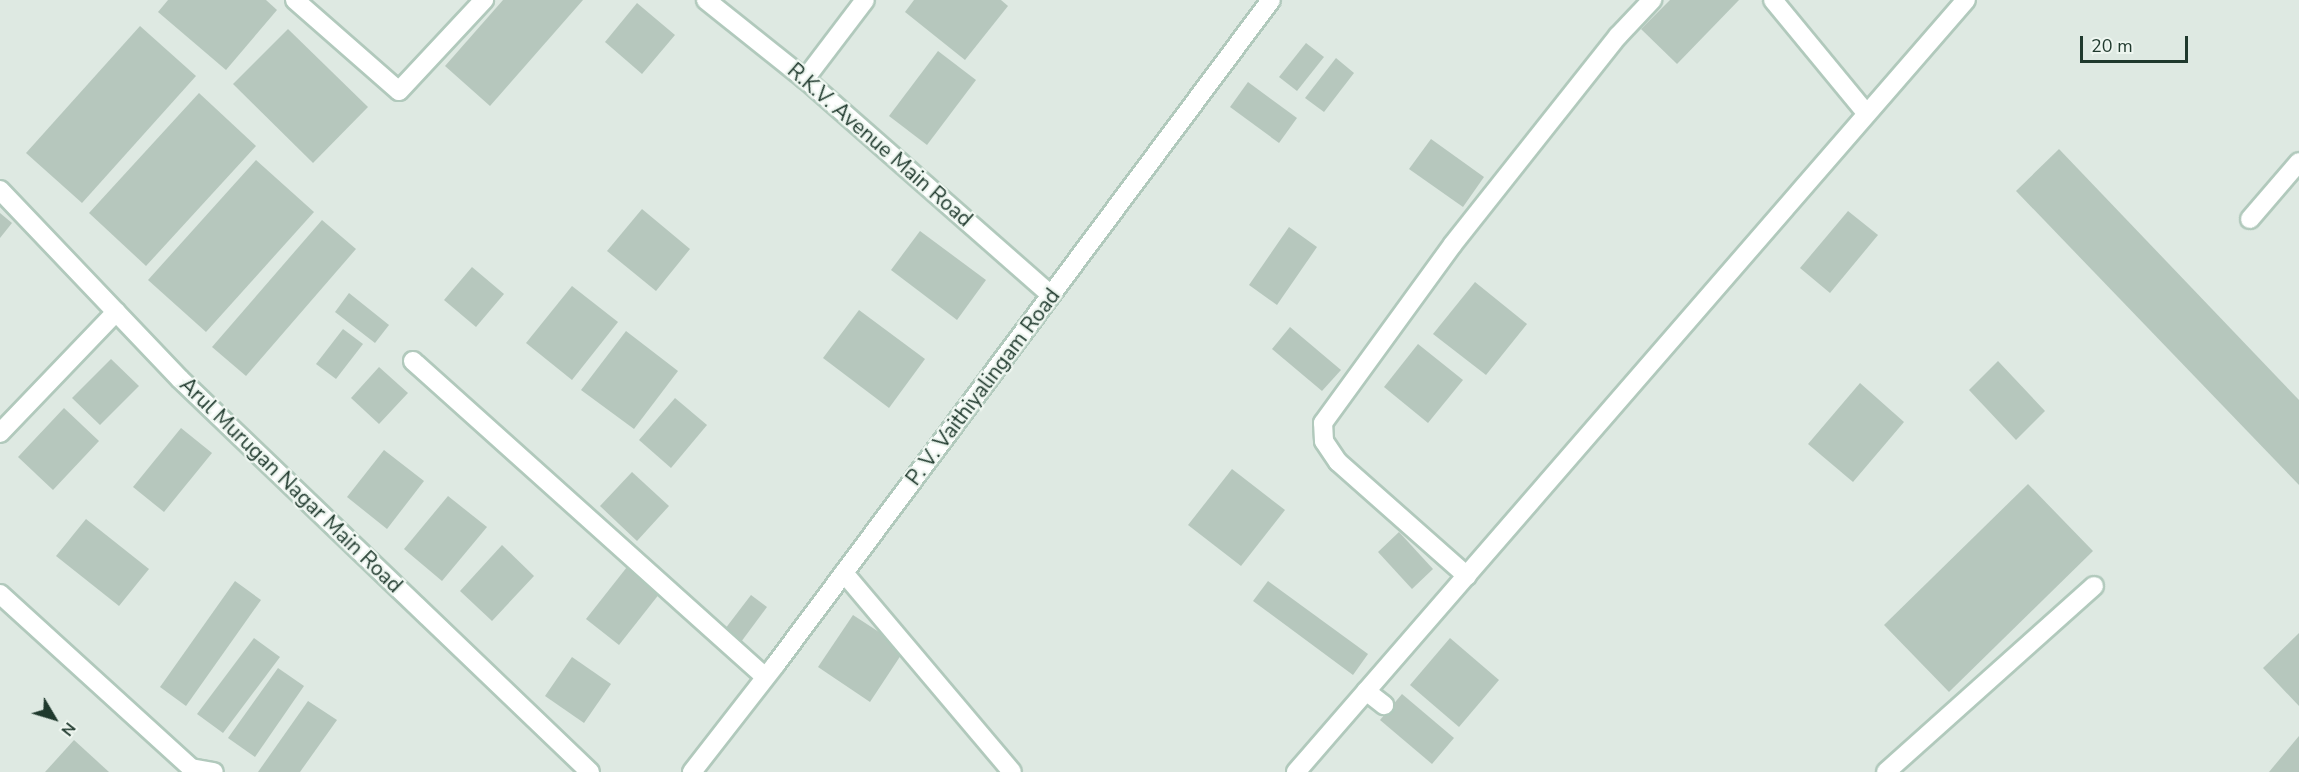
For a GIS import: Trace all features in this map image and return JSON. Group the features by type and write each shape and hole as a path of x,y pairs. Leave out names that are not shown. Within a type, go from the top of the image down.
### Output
{"street":[{"path":"295,0 399,91 484,0"},
{"name":"R.K.V. Avenue Main Road","path":"706,0 805,78 1051,295"},
{"path":"805,78 865,0"},
{"name":"P. V. Vaithiyalingam Road","path":"692,772 844,573 1271,0"},
{"path":"1467,576 1338,462 1324,441 1323,423 1453,244 1618,36 1652,0"},
{"path":"1773,0 1866,113"},
{"path":"1296,772 1966,0"},
{"path":"2250,219 2299,162"},
{"name":"Arul Murugan Nagar Main Road","path":"0,190 180,379 590,772"},
{"path":"0,433 116,312"},
{"path":"413,361 765,677"},
{"path":"844,573 1012,772"},
{"path":"1886,772 2094,586"},
{"path":"0,594 188,770 214,772"},
{"path":"1366,691 1384,705"}],"building":[{"path":"168,0 266,0 277,10 226,70 158,12"},
{"path":"503,0 583,0 490,106 445,66"},
{"path":"914,0 1001,0 1008,6 965,60 905,12"},
{"path":"1670,0 1739,0 1677,64 1641,29"},
{"path":"637,3 675,35 642,74 605,42"},
{"path":"140,26 196,76 82,203 26,153"},
{"path":"288,29 368,107 313,163 233,84"},
{"path":"1306,43 1324,57 1297,91 1279,77"},
{"path":"938,51 976,80 927,145 889,116"},
{"path":"1336,58 1354,73 1324,112 1305,98"},
{"path":"1248,82 1297,118 1279,143 1230,107"},
{"path":"199,93 256,146 146,266 89,213"},
{"path":"1431,139 1484,177 1463,207 1409,169"},
{"path":"2059,149 2299,400 2299,485 2016,191"},
{"path":"256,160 314,212 206,332 148,280"},
{"path":"642,209 690,249 656,291 607,251"},
{"path":"1848,211 1878,235 1830,293 1800,268"},
{"path":"0,213 12,223 0,238"},
{"path":"322,220 356,249 246,376 212,347"},
{"path":"1289,227 1317,247 1277,305 1249,285"},
{"path":"920,231 986,280 957,320 891,270"},
{"path":"472,267 504,294 476,327 444,300"},
{"path":"1475,282 1527,324 1486,375 1433,334"},
{"path":"572,286 618,322 572,380 526,343"},
{"path":"349,293 389,325 375,343 335,312"},
{"path":"859,310 925,359 889,408 823,358"},
{"path":"1290,327 1341,370 1322,391 1272,349"},
{"path":"343,329 363,344 336,379 316,364"},
{"path":"626,331 678,371 634,429 581,390"},
{"path":"1418,344 1463,380 1428,423 1384,387"},
{"path":"111,359 139,386 100,425 72,398"},
{"path":"1998,361 2045,411 2016,440 1969,390"},
{"path":"379,367 408,393 379,424 351,398"},
{"path":"1860,383 1904,422 1853,482 1808,444"},
{"path":"675,398 707,425 671,468 639,440"},
{"path":"64,408 99,441 53,490 18,457"},
{"path":"181,428 212,453 164,512 133,487"},
{"path":"384,450 424,481 387,529 347,497"},
{"path":"1232,469 1285,510 1241,566 1188,525"},
{"path":"632,472 669,506 637,541 600,506"},
{"path":"2028,484 2093,551 1949,692 1884,625"},
{"path":"448,496 487,527 442,581 404,549"},
{"path":"86,519 149,569 119,606 56,556"},
{"path":"1399,532 1433,569 1412,589 1378,552"},
{"path":"502,545 534,576 492,621 460,591"},
{"path":"627,567 660,593 619,645 586,619"},
{"path":"235,581 261,600 186,706 160,687"},
{"path":"1268,581 1368,654 1353,675 1253,601"},
{"path":"751,595 767,607 741,642 725,629"},
{"path":"853,615 905,649 870,702 818,667"},
{"path":"2299,633 2299,706 2263,668"},
{"path":"254,638 280,657 223,733 197,714"},
{"path":"1450,638 1499,680 1459,727 1410,685"},
{"path":"572,657 611,684 584,723 545,696"},
{"path":"278,668 304,686 255,757 228,738"},
{"path":"1402,694 1454,738 1432,764 1380,720"},
{"path":"308,701 337,720 300,772 258,772"},
{"path":"2299,736 2299,772 2269,772"},
{"path":"74,740 109,772 45,772"}]}
